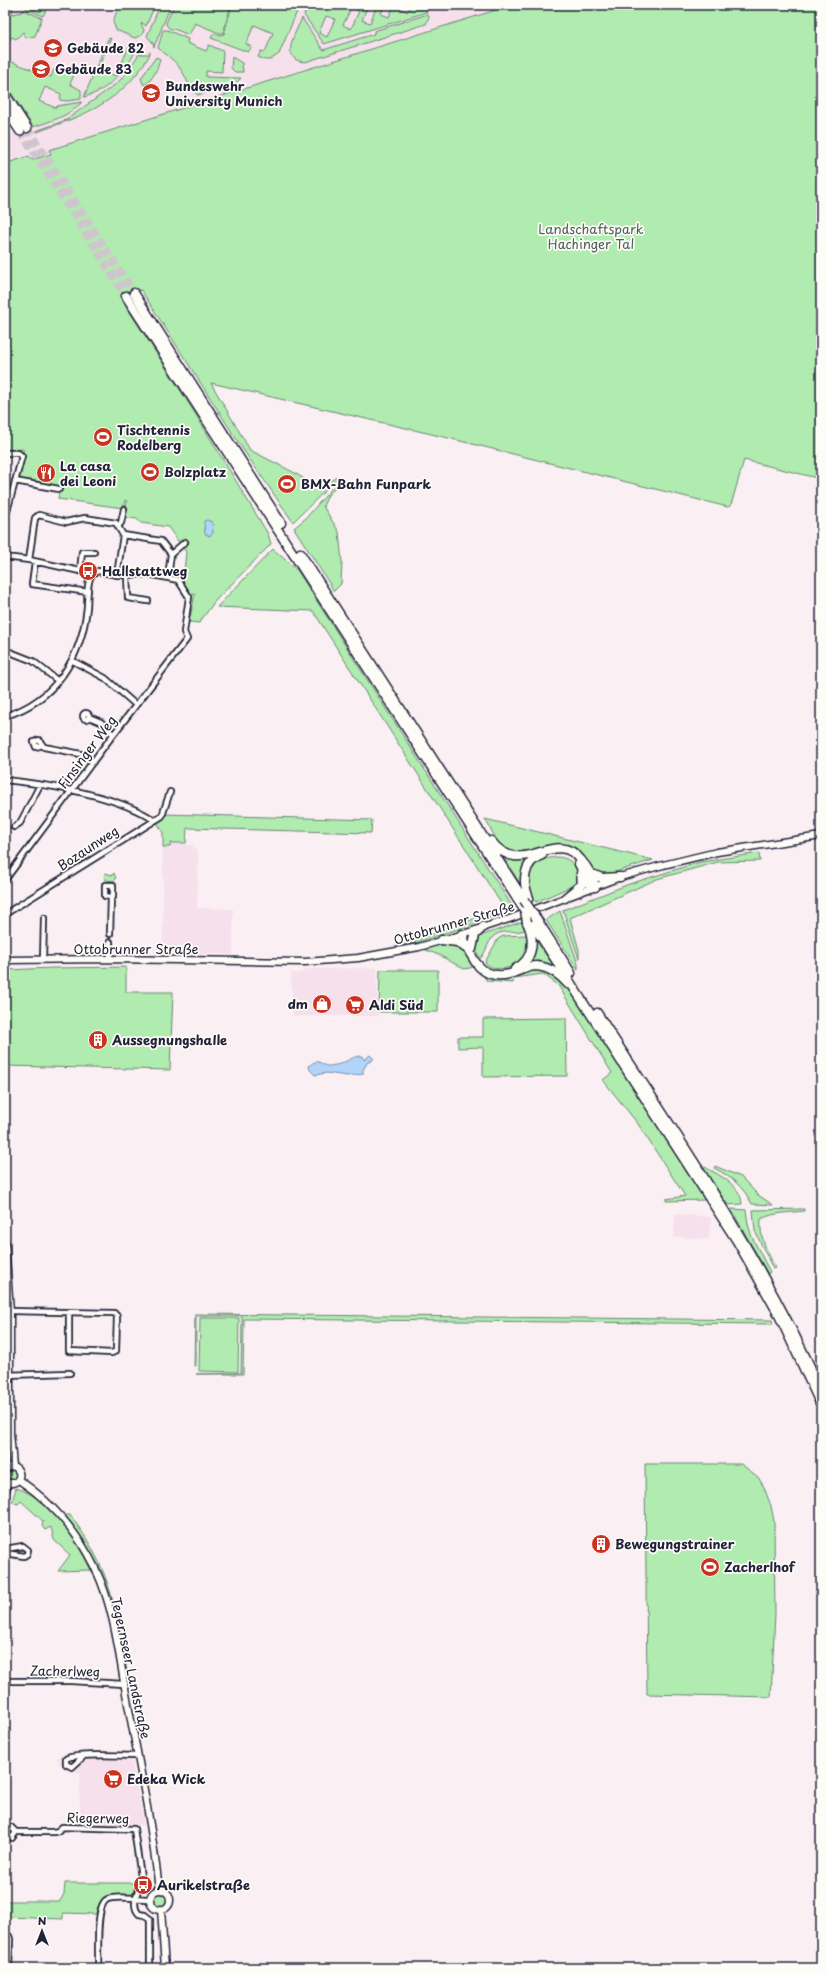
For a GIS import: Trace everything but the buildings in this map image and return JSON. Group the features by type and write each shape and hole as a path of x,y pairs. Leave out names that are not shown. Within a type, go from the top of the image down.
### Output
{"highway":[{"path":"5,94 24,130 5,108"},
{"path":"130,294 280,528 465,807 524,900 534,920 584,1003 717,1203"},
{"path":"289,540 524,900"},
{"path":"465,807 474,816 495,846 510,856 519,857 532,855 546,849 561,848 579,856 592,874 593,887"},
{"path":"593,887 581,866 574,858 558,852 545,854 533,860 525,875 525,911 534,920 717,1203 775,1307 821,1405"},
{"path":"565,898 582,884 581,866"},
{"path":"592,874 602,878 620,878"},
{"path":"442,940 457,942 470,950 478,961 490,970 506,971 518,968 531,952 534,920"},
{"path":"470,950 475,935 484,927"},
{"path":"464,934 477,965 483,970 494,974 513,973 532,966 544,967 564,980 584,1003"},
{"path":"722,1212 780,1305 821,1390"}],"main road":[{"name":"Ottobrunner Straße","path":"7,961 110,959 304,962 358,958 396,952 464,934 593,887 703,854 821,836"},
{"name":"Tegernseer Landstraße","path":"5,1242 10,1311 8,1376 13,1466 19,1472 19,1480 43,1498 75,1534 89,1556 107,1600 138,1756 151,1830 159,1890 165,1891 169,1899 166,1907 161,1909 165,1968"},
{"path":"5,1469 13,1466"},
{"path":"7,1482 14,1483 19,1480"},
{"path":"159,1890 154,1892 150,1899 153,1907 161,1909"}],"street":[{"path":"5,454 14,452 20,454 22,459 6,515 5,527"},
{"path":"15,481 59,489"},
{"path":"119,525 121,523 124,509"},
{"path":"29,560 35,518 39,516 66,522 85,518 119,525"},
{"path":"117,575 124,535 119,525"},
{"path":"124,535 161,541 171,554"},
{"path":"5,557 29,560 92,574 98,571 117,575 148,574 168,577 171,554 185,542"},
{"path":"80,571 82,552 94,552"},
{"path":"35,562 32,584 88,592"},
{"path":"5,716 32,704 44,696 58,681 73,661 84,632 88,606 88,592 92,574"},
{"path":"127,575 128,598 148,601"},
{"name":"Finsinger Weg","path":"5,880 113,734 187,639 184,632 188,594 178,580 168,577"},
{"path":"5,650 33,661 58,681"},
{"path":"73,661 105,678 136,705"},
{"path":"88,717 101,722 113,734"},
{"path":"42,745 81,754 93,762"},
{"path":"5,780 71,791 126,805 154,820"},
{"path":"14,827 20,823 40,785"},
{"name":"Bozaunweg","path":"5,914 164,813 170,792"},
{"path":"110,934 111,896"},
{"path":"43,960 44,918"},
{"path":"110,942 110,959"},
{"path":"10,1311 69,1312 116,1314 116,1351 112,1353 69,1351 69,1312"},
{"path":"8,1376 70,1373"},
{"path":"5,1498 7,1482"},
{"path":"5,1549 23,1546 28,1550 27,1554 24,1556 5,1553"},
{"name":"Zacherlweg","path":"5,1681 71,1681 124,1684"},
{"path":"84,1756 138,1756"},
{"name":"Riegerweg","path":"5,1829 11,1827 16,1832 54,1832 58,1831 62,1827 134,1829 141,1877 136,1899"},
{"name":"Riegerweg","path":"5,1836 12,1838 16,1832"},
{"path":"98,1968 99,1916 102,1905 110,1899 150,1899"},
{"path":"136,1899 137,1912 149,1916 150,1919 150,1968"},
{"path":"5,1934 9,1936 10,1939 9,1968"}],"shaded area":[{"name":"Bundeswehr University Munich","path":"9,5 560,5 5,179 5,125 11,134 41,124 5,62 5,29"},
{"path":"171,843 194,845 198,854 197,908 233,909 233,955 163,953 163,847 170,847"},
{"path":"377,968 378,1016 293,1016 291,973 300,973 307,969"},
{"path":"675,1214 711,1217 709,1239 674,1237"},
{"path":"122,1752 131,1756 144,1825 80,1825 80,1773 64,1770 57,1758 66,1753"}],"green space":[{"path":"9,5 13,5 12,14 22,12 23,10 42,18 35,36 26,38 23,32 16,39 12,37 5,46 5,30"},
{"path":"26,5 29,5 28,7 40,12 43,7 47,8 43,16 26,9"},
{"path":"119,5 155,5 146,26 142,23 141,24 144,30 142,35 135,38 116,30 113,22"},
{"path":"160,5 171,5 154,47 153,43 147,36"},
{"path":"174,5 231,5 223,33 219,33 195,23 189,35 174,29 170,29 167,26 166,23"},
{"path":"232,5 244,5 251,8 253,5 298,5 298,9 279,54 270,60 265,60 258,57 261,51 265,52 273,33 254,25 246,44 252,47 248,52 211,38 214,33 220,35 224,34"},
{"path":"308,5 368,5 362,20 370,23 377,5 384,5 381,14 389,17 394,5 401,5 400,8 407,12 411,5 425,5 427,12 324,44 304,15","holes":["351,8 359,11 351,29 343,25","326,16 335,19 327,37 319,33"]},
{"name":"Landschaftspark Hachinger Tal","path":"512,5 821,5 821,479 744,460 731,505 728,507 440,436 211,383 250,450 295,473 320,489 338,476 339,477 293,522 244,451 141,290 120,297 193,410 268,534 271,544 215,601 199,623 189,622 195,594 192,595 183,582 186,552 168,527 141,523 137,519 124,517 127,501 125,500 123,508 58,499 60,487 18,479 24,458 23,449 5,451 5,164 29,156 32,160 51,154 49,150"},
{"path":"428,14 429,17 426,24 305,62 297,60 292,56 291,44 302,18 323,50 374,34 374,31"},
{"path":"163,30 167,30 188,39 187,43 206,51 209,45 223,51 222,72 206,71 206,77 241,78 236,83 198,95 192,90 176,63 158,48"},
{"path":"111,38 98,69 116,76 130,44 135,52 126,67 114,80 100,91 84,97 108,39"},
{"path":"150,52 148,57 142,67 131,80 108,100 82,115 37,132 36,131 66,120 116,84 125,75 139,54 149,54"},
{"path":"156,57 160,59 155,73 149,82 143,84 141,78"},
{"path":"232,57 242,63 243,72 235,72 231,68"},
{"path":"7,60 51,77 54,69 56,68 74,75 70,84 81,90 81,99 67,101 60,100 61,94 45,87 39,101 56,108 57,106 82,102 65,115 33,127 5,83 5,62"},
{"path":"340,479 342,480 328,495 323,506 339,532 342,562 341,584 334,591 294,528 306,518"},
{"path":"273,549 297,570 514,909 462,928 402,947 405,944 504,908 313,611 217,607"},
{"path":"165,814 372,820 371,833 187,828 186,843 171,843 170,847 163,847 163,833 157,822"},
{"path":"485,819 653,860 603,876 592,870 582,855 568,848 522,854 506,850 499,844"},
{"path":"759,853 760,861 718,862 657,879 570,918 579,950 579,959 563,910 629,884 700,862"},
{"path":"502,855 532,857 522,887"},
{"path":"557,857 567,859 574,865 578,873 579,883 536,902 530,893 529,888 529,876 531,871 538,862 548,858"},
{"path":"105,873 112,875 114,873 116,879 114,881 106,880 104,877"},
{"path":"560,911 578,964 578,970 546,920"},
{"path":"521,922 525,930 499,933 490,940 481,958 477,953 475,945 480,936"},
{"path":"528,935 528,948 526,955 525,958 519,963 514,966 498,969 493,968 485,962 498,939 503,936"},
{"path":"535,939 555,968 527,964 533,955"},
{"path":"442,944 454,945 462,949 474,966 464,969 439,955 423,949"},
{"path":"126,967 126,992 173,992 170,1070 5,1066 5,970"},
{"path":"538,967 563,981 570,990 705,1200 666,1201 666,1199 685,1196 638,1124 603,1080 612,1073 558,985 543,974 514,978 513,983 487,981 479,970 488,974"},
{"path":"380,970 438,970 438,1012 379,1012"},
{"path":"566,1018 567,1076 483,1077 483,1047 458,1048 458,1037 483,1037 483,1019"},
{"path":"701,1165 721,1176 733,1185 741,1197 742,1204 728,1205"},
{"path":"715,1166 741,1177 758,1195 773,1205 752,1204 741,1187 714,1168"},
{"path":"731,1209 746,1210 752,1237 770,1272 768,1274"},
{"path":"804,1209 804,1211 777,1214 761,1219 761,1232 775,1268 773,1269 755,1231 753,1210"},
{"path":"195,1314 772,1320 773,1324 244,1319 243,1374 196,1374 241,1373 242,1316 196,1316 196,1366 194,1366"},
{"path":"200,1318 239,1318 238,1372 199,1371"},
{"path":"5,1433 8,1433 9,1460 5,1466"},
{"name":"Zacherlhof","path":"645,1464 741,1464 758,1477 764,1487 771,1506 774,1521 775,1613 771,1697 647,1694"},
{"path":"11,1469 15,1471 17,1475 15,1479 11,1481 7,1479 5,1475 7,1471"},
{"path":"16,1488 29,1493 51,1510 78,1545 91,1570 58,1571 70,1555 54,1540 51,1527 45,1530 42,1526 43,1521 21,1501 18,1504 12,1502"},
{"path":"63,1515 70,1515 95,1554 102,1569 108,1584 116,1614 128,1678 131,1682 126,1679 108,1595"},
{"path":"65,1883 137,1883 131,1897 107,1898 97,1908 96,1914 63,1913 63,1919 5,1917 5,1901 60,1901 64,1894"},
{"path":"157,1892 163,1892 167,1896 167,1902 163,1906 157,1906 153,1902 153,1896"}],"water":[{"path":"207,520 212,522 213,533 210,536 205,534 204,521"},
{"path":"370,1055 374,1059 367,1063 363,1070 363,1074 347,1076 326,1073 315,1075 310,1070 309,1066 315,1062 327,1066 338,1065 359,1056 362,1056 364,1060"}],"tunnel":[{"path":"27,128 134,293"},
{"path":"20,131 126,296"}],"place":[{"name":"Gebäude 82","path":"53,48"},
{"name":"Gebäude 83","path":"41,69"},
{"name":"Bundeswehr University Munich","path":"151,93"},
{"name":"Tischtennis Rodelberg","path":"103,437"},
{"name":"Bolzplatz","path":"150,472"},
{"name":"La casa dei Leoni","path":"46,473"},
{"name":"BMX-Bahn Funpark","path":"287,484"},
{"name":"Hallstattweg","path":"88,571"},
{"name":"dm","path":"322,1004"},
{"name":"Aldi Süd","path":"355,1005"},
{"name":"Aussegnungshalle","path":"98,1040"},
{"name":"Bewegungstrainer","path":"601,1544"},
{"name":"Zacherlhof","path":"710,1567"},
{"name":"Edeka Wick","path":"113,1779"},
{"name":"Aurikelstraße","path":"143,1885"}]}
